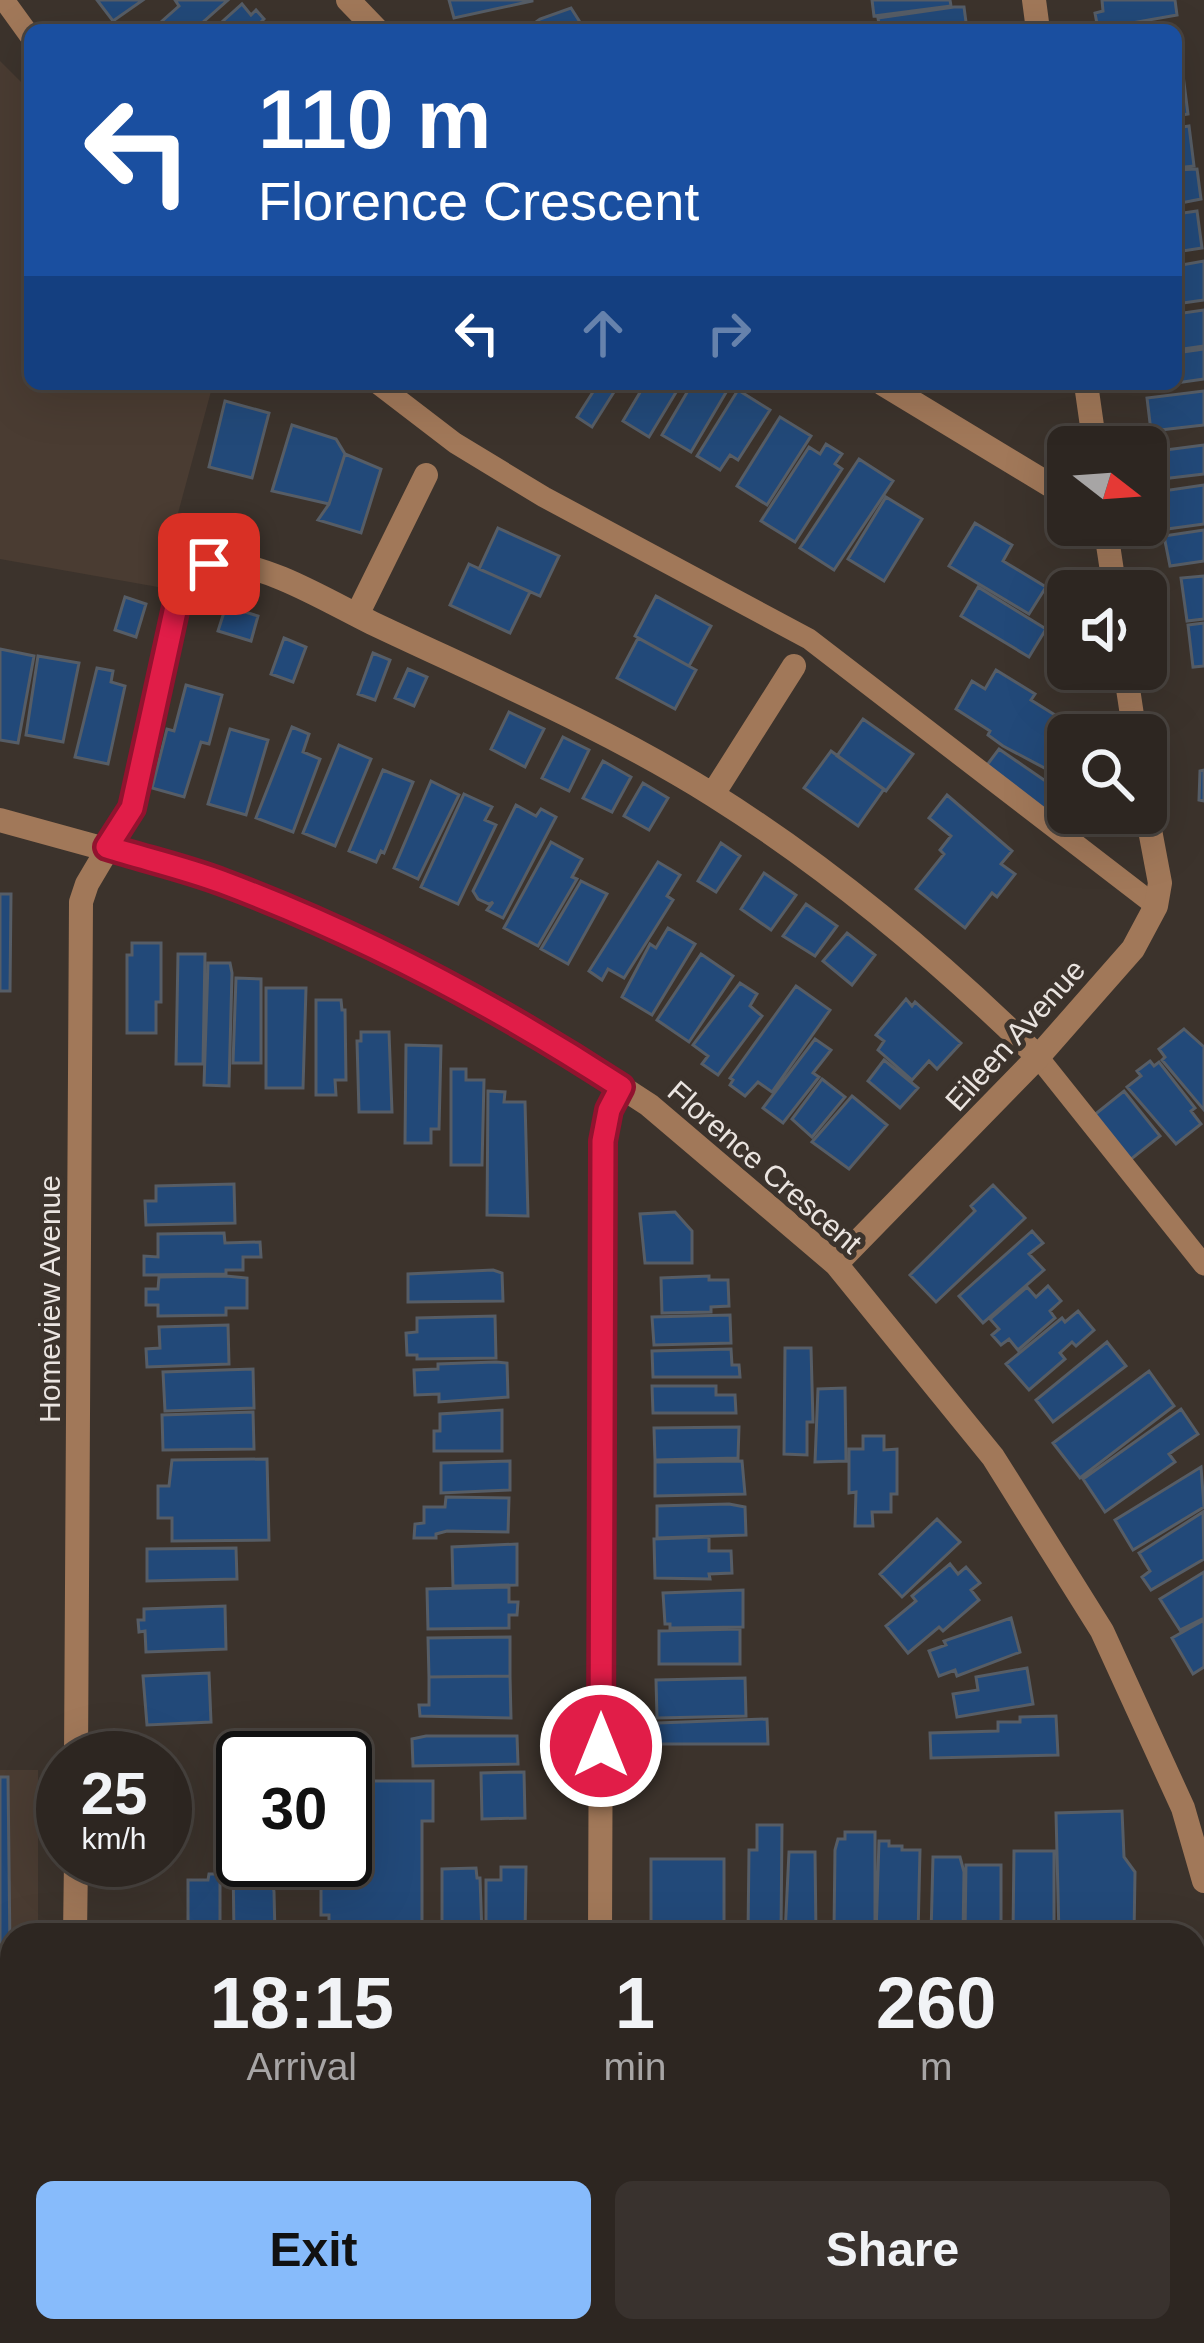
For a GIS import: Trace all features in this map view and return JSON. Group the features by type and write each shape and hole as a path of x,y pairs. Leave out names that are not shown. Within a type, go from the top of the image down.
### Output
{"street":[{"path":"348,0 371,24"},
{"path":"893,390 1047,483"},
{"path":"1087,390 1092,426"},
{"path":"426,475 357,616 549,707 713,794 940,962 1038,1057"},
{"name":"Homeview Avenue","path":"76,1731 81,902 132,808 179,593 198,569 223,563 240,566 357,616"},
{"path":"713,794 794,666"},
{"name":"Florence Crescent","path":"0,820 218,880 362,940 543,1036 649,1105 836,1264 993,1457 1102,1631 1183,1808 1204,1881"},
{"path":"1151,834 1160,883 1156,906"},
{"name":"Eileen Avenue","path":"836,1264 1038,1057 1133,949 1156,906"},
{"path":"600,1923 602,1161 609,1110 621,1087"},
{"path":"75,1923 76,1887"}],"lane":[{"path":"4,0 24,28"},
{"path":"386,390 455,442 544,497 808,639 1156,906"},
{"path":"1038,1057 1204,1265"}],"shaded area":[{"path":"0,61 24,85 24,390 211,390 158,587 0,559"},
{"path":"0,1770 36,1770 38,1923 0,1923"}],"building":[{"path":"97,0 143,0 113,21"},
{"path":"175,0 228,0 201,24 159,24 179,6"},
{"path":"449,0 532,0 532,1 454,18"},
{"path":"872,0 950,0 951,6 874,16"},
{"path":"1102,0 1175,0 1177,15 1097,24 1095,13 1103,11"},
{"path":"242,4 251,15 256,10 264,19 259,24 220,24"},
{"path":"964,7 966,22 879,24 878,18"},
{"path":"571,8 581,24 533,24"},
{"path":"1182,75 1188,114 1182,115"},
{"path":"1189,126 1194,166 1182,167 1182,127"},
{"path":"1197,169 1201,199 1182,203 1182,170"},
{"path":"1197,211 1202,248 1182,251 1182,213"},
{"path":"1204,261 1204,300 1182,303 1182,265"},
{"path":"1204,310 1204,346 1182,349 1182,313"},
{"path":"1204,349 1204,379 1182,382 1182,352"},
{"path":"615,390 592,427 577,417 593,392"},
{"path":"641,390 677,390 649,437 623,421"},
{"path":"688,390 727,390 691,452 662,435"},
{"path":"738,390 770,410 738,460 730,455 720,470 697,456"},
{"path":"1204,391 1204,425 1150,426 1147,398"},
{"path":"225,401 269,413 252,478 209,467"},
{"path":"780,417 811,436 767,505 737,486"},
{"path":"292,425 336,439 345,454 329,504 272,491"},
{"path":"826,444 842,454 835,464 842,469 795,542 761,521 809,447 820,454"},
{"path":"1204,445 1204,474 1167,478 1167,450"},
{"path":"345,454 381,469 361,533 318,520 329,504"},
{"path":"859,459 893,481 834,570 800,548"},
{"path":"1204,485 1204,524 1167,529 1167,490"},
{"path":"886,497 922,519 884,581 848,559"},
{"path":"975,523 1012,545 1003,561 1046,587 1029,614 949,566"},
{"path":"498,528 559,556 540,596 479,569"},
{"path":"1204,530 1204,561 1170,566 1167,536"},
{"path":"469,564 530,592 510,633 450,605"},
{"path":"1204,576 1204,619 1187,621 1181,578"},
{"path":"978,587 1046,629 1029,657 961,616"},
{"path":"656,596 711,626 689,666 635,636"},
{"path":"125,597 146,604 136,637 115,630"},
{"path":"226,606 258,616 251,641 218,631"},
{"path":"1204,623 1204,666 1193,667 1188,625"},
{"path":"284,638 306,647 293,682 271,674"},
{"path":"638,638 696,670 675,709 617,678"},
{"path":"0,649 34,656 18,743 0,740"},
{"path":"373,653 390,660 375,700 358,694"},
{"path":"38,656 79,663 63,742 26,735"},
{"path":"97,668 113,671 111,682 125,686 108,764 75,757"},
{"path":"408,669 427,677 414,706 395,698"},
{"path":"996,670 1035,694 1031,700 1053,714 1047,714 1047,769 1003,746 988,735 990,731 956,709 972,681 985,689"},
{"path":"186,685 222,695 209,744 201,742 184,797 152,788 167,729 174,731"},
{"path":"509,712 544,729 525,767 491,749"},
{"path":"863,719 913,754 886,791 837,756"},
{"path":"292,727 309,734 303,752 320,759 293,832 256,818"},
{"path":"230,729 268,740 246,815 208,804"},
{"path":"563,737 589,750 569,791 542,778"},
{"path":"339,745 371,759 335,846 303,833"},
{"path":"999,749 1047,782 1047,815 984,769"},
{"path":"831,751 884,789 858,826 804,788"},
{"path":"603,761 631,777 612,812 583,798"},
{"path":"383,770 413,782 376,862 349,851"},
{"path":"1204,770 1204,801 1199,800 1200,771"},
{"path":"431,781 459,795 418,879 394,868"},
{"path":"643,783 668,798 649,830 624,816"},
{"path":"464,794 492,807 485,820 496,825 458,904 421,887"},
{"path":"947,795 1012,851 1001,864 1015,874 997,897 992,893 965,928 916,889 944,854 940,850 951,836 929,818"},
{"path":"516,805 536,816 541,809 556,817 503,918 487,910 493,902 478,899 473,891"},
{"path":"551,842 582,859 572,877 577,879 538,946 504,928"},
{"path":"721,843 740,856 716,892 698,881"},
{"path":"658,862 680,875 667,896 673,900 624,978 608,969 602,980 589,971"},
{"path":"764,873 796,895 771,930 741,909"},
{"path":"581,881 607,894 568,964 541,949"},
{"path":"0,894 11,894 10,991 0,991"},
{"path":"806,904 837,926 815,956 783,936"},
{"path":"668,928 695,944 652,1015 622,997 650,944 656,948"},
{"path":"847,933 875,955 852,985 823,961"},
{"path":"132,943 161,943 156,1033 127,1033 127,955 132,955"},
{"path":"178,954 205,954 203,1064 176,1064"},
{"path":"701,954 733,976 689,1042 657,1020"},
{"path":"208,963 230,963 232,973 229,1086 204,1085"},
{"path":"236,978 261,979 261,1063 233,1063"},
{"path":"740,983 757,994 750,1006 762,1016 718,1075 702,1064 708,1056 693,1045"},
{"path":"796,986 830,1010 772,1092 758,1082 745,1096 730,1085 730,1078"},
{"path":"266,988 306,988 303,1088 266,1088"},
{"path":"906,999 961,1043 937,1069 929,1061 912,1080 878,1050 884,1041 876,1035"},
{"path":"316,1000 341,1000 345,1010 346,1080 335,1080 336,1095 316,1095"},
{"path":"1184,1029 1204,1047 1204,1110 1162,1060 1165,1057 1159,1049"},
{"path":"361,1032 389,1032 392,1112 359,1112 357,1041 361,1041"},
{"path":"815,1039 831,1050 813,1073 819,1077 783,1123 763,1108"},
{"path":"406,1045 441,1046 439,1129 431,1129 431,1143 405,1143"},
{"path":"884,1060 918,1088 900,1108 868,1081"},
{"path":"1150,1061 1154,1066 1159,1062 1195,1108 1191,1111 1201,1124 1176,1144 1127,1087"},
{"path":"451,1069 466,1069 466,1080 484,1080 482,1165 451,1165"},
{"path":"822,1079 845,1097 812,1137 792,1119"},
{"path":"488,1091 505,1092 504,1102 525,1102 528,1216 487,1215"},
{"path":"1124,1091 1160,1136 1130,1160 1093,1116"},
{"path":"852,1096 887,1125 849,1169 812,1142"},
{"path":"234,1184 235,1223 146,1225 145,1201 156,1201 156,1186"},
{"path":"993,1185 1025,1218 936,1302 910,1275 975,1211 971,1206"},
{"path":"675,1212 692,1231 692,1263 645,1263 640,1214"},
{"path":"1032,1231 1043,1243 1029,1254 1044,1270 983,1323 959,1296"},
{"path":"224,1233 225,1243 260,1242 261,1257 243,1257 243,1270 226,1270 226,1274 144,1275 144,1256 158,1257 158,1234"},
{"path":"502,1273 503,1301 408,1302 408,1274"},
{"path":"709,1276 709,1280 728,1280 729,1306 711,1307 711,1312 662,1313 661,1278"},
{"path":"159,1277 247,1278 247,1308 226,1308 226,1315 158,1316 158,1305 146,1305 146,1289 158,1289"},
{"path":"1048,1286 1061,1301 1050,1311 1055,1318 1018,1350 1009,1339 1001,1345 992,1335 999,1329 990,1319 1027,1287 1036,1297"},
{"path":"1078,1311 1094,1330 1060,1353 1065,1359 1029,1390 1006,1364 1062,1318 1065,1322"},
{"path":"730,1315 731,1343 654,1345 652,1317"},
{"path":"495,1316 496,1358 417,1359 417,1355 407,1355 406,1333 417,1332 417,1318"},
{"path":"228,1325 229,1364 147,1367 146,1349 160,1348 159,1327"},
{"path":"1107,1342 1126,1366 1053,1422 1036,1400"},
{"path":"785,1348 811,1348 813,1422 807,1422 807,1455 784,1454"},
{"path":"731,1349 732,1365 739,1365 740,1377 653,1377 652,1351"},
{"path":"507,1363 508,1397 439,1402 439,1394 415,1395 414,1370 438,1369 438,1364"},
{"path":"253,1369 254,1408 165,1411 163,1372"},
{"path":"1149,1371 1174,1406 1080,1478 1053,1443"},
{"path":"652,1386 716,1386 716,1395 735,1395 736,1413 653,1413"},
{"path":"845,1388 846,1461 815,1462 818,1389"},
{"path":"1181,1409 1198,1434 1169,1454 1175,1462 1105,1512 1083,1479"},
{"path":"502,1410 502,1451 434,1451 440,1414"},
{"path":"253,1412 254,1449 163,1450 162,1415"},
{"path":"739,1427 738,1458 655,1460 654,1428"},
{"path":"863,1436 884,1436 884,1450 897,1449 897,1494 891,1494 891,1512 872,1512 873,1526 855,1526 856,1492 849,1493 849,1449 863,1449"},
{"path":"267,1459 269,1540 172,1541 172,1518 158,1518 158,1486 169,1486 172,1460"},
{"path":"510,1461 510,1490 441,1493 441,1463"},
{"path":"742,1461 745,1494 655,1496 655,1462"},
{"path":"1201,1467 1204,1507 1133,1550 1115,1520"},
{"path":"446,1497 509,1498 508,1532 447,1531 436,1538 414,1538 415,1524 424,1523 424,1507 445,1507"},
{"path":"657,1506 745,1507 746,1535 657,1538"},
{"path":"1203,1512 1204,1559 1151,1590 1142,1577 1150,1571 1139,1553"},
{"path":"937,1519 960,1542 902,1597 880,1574"},
{"path":"709,1537 709,1551 731,1551 732,1573 709,1574 710,1579 655,1578 654,1539"},
{"path":"517,1544 517,1585 453,1586 452,1547"},
{"path":"236,1548 237,1579 147,1581 147,1549"},
{"path":"950,1564 958,1574 966,1567 980,1583 971,1590 979,1600 908,1653 886,1626"},
{"path":"1204,1572 1204,1618 1180,1630 1160,1599"},
{"path":"509,1587 509,1602 518,1602 517,1615 509,1615 509,1628 428,1629 427,1589"},
{"path":"743,1590 743,1627 670,1628 665,1624 663,1593"},
{"path":"225,1606 226,1649 146,1652 145,1631 139,1632 138,1620 144,1620 144,1609"},
{"path":"1011,1618 1020,1652 957,1676 955,1670 939,1676 929,1651 946,1645 944,1641"},
{"path":"1204,1620 1204,1667 1193,1674 1172,1638"},
{"path":"740,1629 740,1664 659,1664 659,1631"},
{"path":"510,1637 510,1676 429,1677 428,1638"},
{"path":"1027,1668 1033,1704 957,1717 953,1694 978,1690 976,1677"},
{"path":"209,1673 211,1722 147,1725 143,1676"},
{"path":"510,1676 511,1718 420,1716 419,1705 429,1705 429,1677"},
{"path":"745,1678 746,1716 657,1718 656,1680"},
{"path":"1056,1716 1058,1755 931,1758 930,1733 998,1731 998,1722"},
{"path":"767,1719 768,1744 658,1744 658,1723"},
{"path":"517,1736 518,1764 413,1766 412,1739"},
{"path":"524,1772 525,1818 482,1819 481,1773"},
{"path":"0,1777 8,1777 10,1923 0,1923"},
{"path":"372,1781 433,1781 433,1821 422,1821 422,1923 329,1923 329,1915 321,1915 321,1887 372,1887"},
{"path":"1122,1811 1124,1857 1135,1872 1134,1923 1059,1923 1056,1813"},
{"path":"757,1825 782,1825 781,1923 748,1923 749,1850 757,1850"},
{"path":"845,1832 875,1832 875,1923 834,1923 835,1850 838,1839 845,1839"},
{"path":"879,1841 902,1846 902,1850 920,1850 918,1923 876,1923"},
{"path":"1014,1851 1054,1851 1054,1923 1013,1923"},
{"path":"789,1852 815,1852 816,1923 786,1923"},
{"path":"933,1857 960,1857 963,1923 931,1923"},
{"path":"651,1859 724,1859 724,1923 651,1923"},
{"path":"966,1865 1001,1865 1001,1923 965,1923"},
{"path":"501,1867 526,1867 525,1923 486,1923 486,1880 501,1880"},
{"path":"476,1868 482,1923 442,1923 442,1869"},
{"path":"209,1874 216,1874 220,1923 188,1923 192,1880 208,1880"},
{"path":"233,1887 273,1887 275,1923 234,1923"}],"route":[{"path":"209,564 198,569 179,593 132,808 107,847 218,880 362,940 464,991 621,1087 609,1110 603,1141 601,1746"}]}
